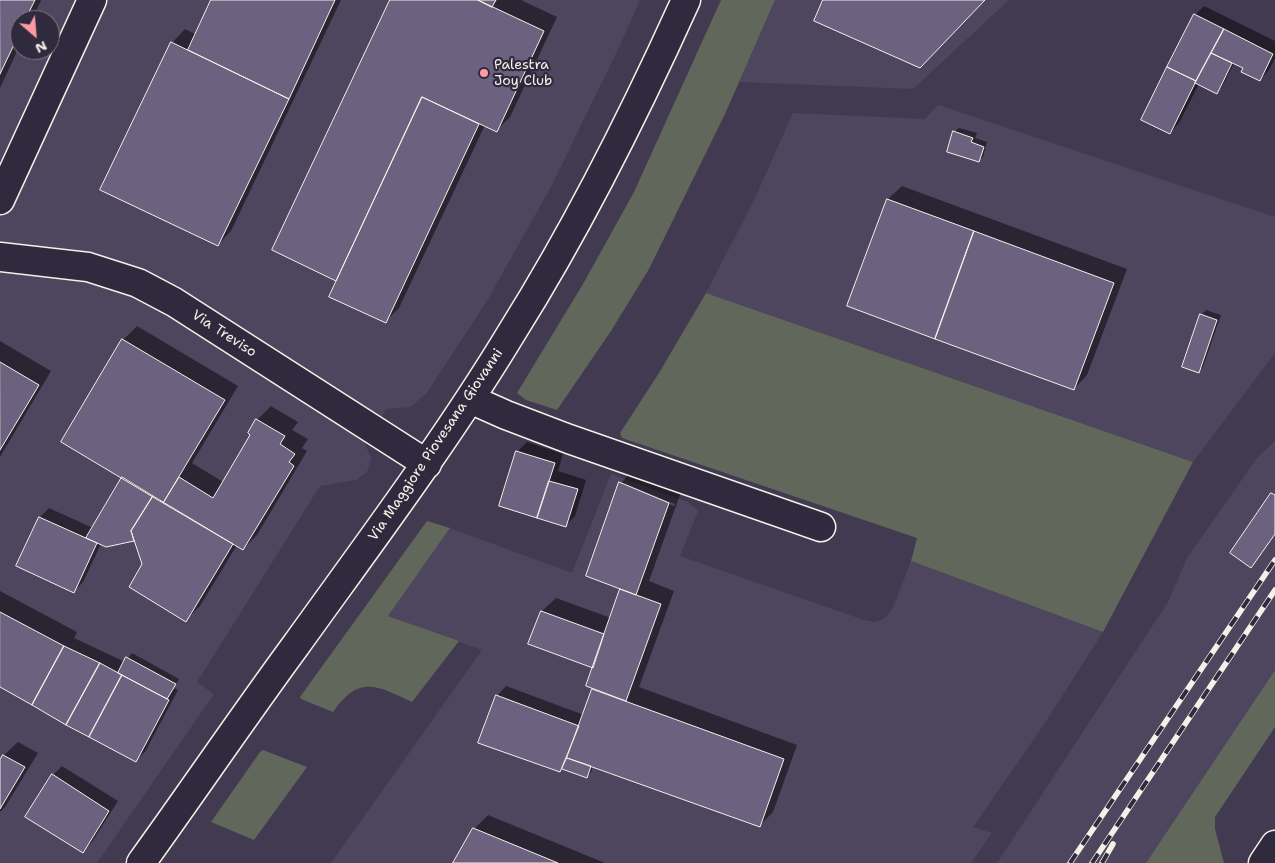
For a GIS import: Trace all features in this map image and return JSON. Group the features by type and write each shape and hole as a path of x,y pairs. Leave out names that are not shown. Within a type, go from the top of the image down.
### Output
{"street":[{"path":"0,200 92,0"},
{"name":"Via Maggiore Piovesana Giovanni","path":"141,863 249,709 427,464 513,331 593,189 652,77 686,0"},
{"name":"Via Treviso","path":"0,257 88,267 138,283 174,302 427,464"},
{"path":"470,399 506,416 569,439 821,527"},
{"path":"1263,863 1275,845"}],"shaded area":[{"path":"0,0 640,0 552,185 487,301 426,394 410,407 387,409 364,441 371,458 367,472 356,480 320,486 197,682 214,694 97,863 0,863"},
{"path":"775,0 1009,0 913,89 739,82"},
{"path":"938,105 1275,217 1275,353 1193,462 706,293 754,200 793,113 925,119"},
{"path":"1275,441 1275,670 1146,863 997,863 1168,602 1187,558 1257,458"},
{"path":"611,474 688,502 698,511 680,556 864,620 874,622 882,620 889,614 911,561 1103,632 1043,726 973,827 992,833 971,863 331,863 482,650 388,616 450,528 572,573"}],"green space":[{"path":"721,0 775,0 725,114 649,269 611,331 557,410 526,400 517,393 583,284 634,192"},
{"path":"706,293 1193,462 1103,632 911,561 917,538 622,438 620,433 659,373"},
{"path":"427,521 450,528 388,616 459,641 412,702 388,691 369,687 351,692 333,712 301,699 300,697"},
{"path":"1275,670 1275,727 1215,817 1215,829 1224,863 1146,863"},
{"path":"263,750 307,767 254,840 211,822"}],"building":[{"path":"0,0 35,0 30,10 10,10 10,53 0,74"},
{"path":"211,0 335,0 289,99 188,50"},
{"path":"390,0 478,0 544,31 497,132 422,97 336,281 272,250"},
{"path":"478,0 496,0 492,7"},
{"path":"823,0 985,0 920,68 814,21"},
{"path":"1194,14 1224,29 1196,81 1167,67"},
{"path":"1224,29 1273,54 1260,81 1241,72 1243,68 1211,53"},
{"path":"171,42 289,99 218,246 100,190"},
{"path":"1211,53 1232,63 1217,94 1195,83"},
{"path":"1167,67 1196,81 1170,134 1141,120"},
{"path":"422,97 479,124 386,323 329,297"},
{"path":"953,131 973,138 971,142 984,147 979,162 947,152"},
{"path":"887,199 974,231 935,339 847,306"},
{"path":"974,231 1114,283 1074,390 935,339"},
{"path":"1200,314 1217,320 1199,373 1182,367"},
{"path":"122,339 225,400 163,503 61,442"},
{"path":"0,362 39,385 0,450"},
{"path":"256,419 285,436 280,444 295,454 289,462 294,466 243,550 163,503 179,477 213,498 250,435 248,433"},
{"path":"516,451 555,463 537,518 499,506"},
{"path":"122,477 153,496 131,531 134,541 106,547 86,538"},
{"path":"549,481 578,489 566,527 537,518"},
{"path":"619,482 669,503 636,595 586,576"},
{"path":"1271,493 1275,495 1275,534 1251,568 1230,553"},
{"path":"153,496 233,544 186,622 129,587 142,564 131,531"},
{"path":"39,517 97,543 74,593 16,566"},
{"path":"620,589 661,604 626,701 586,686"},
{"path":"541,611 604,634 593,668 528,644"},
{"path":"0,612 64,646 32,705 0,687"},
{"path":"64,646 100,663 66,725 32,705"},
{"path":"126,657 176,684 167,699 118,673"},
{"path":"100,663 122,675 89,737 66,725"},
{"path":"122,675 169,700 136,762 89,737"},
{"path":"592,689 784,759 760,827 567,758"},
{"path":"496,695 579,726 560,772 478,743"},
{"path":"3,755 25,767 0,809 0,760"},
{"path":"567,758 591,766 587,778 562,769"},
{"path":"52,774 109,811 83,853 25,817"},
{"path":"473,828 558,863 453,863"}],"railway":[{"path":"1070,863 1275,560"},
{"path":"1092,863 1275,590"},
{"path":"1102,863 1113,844"}],"place":[{"name":"Palestra Joy Club","path":"484,73"}]}
